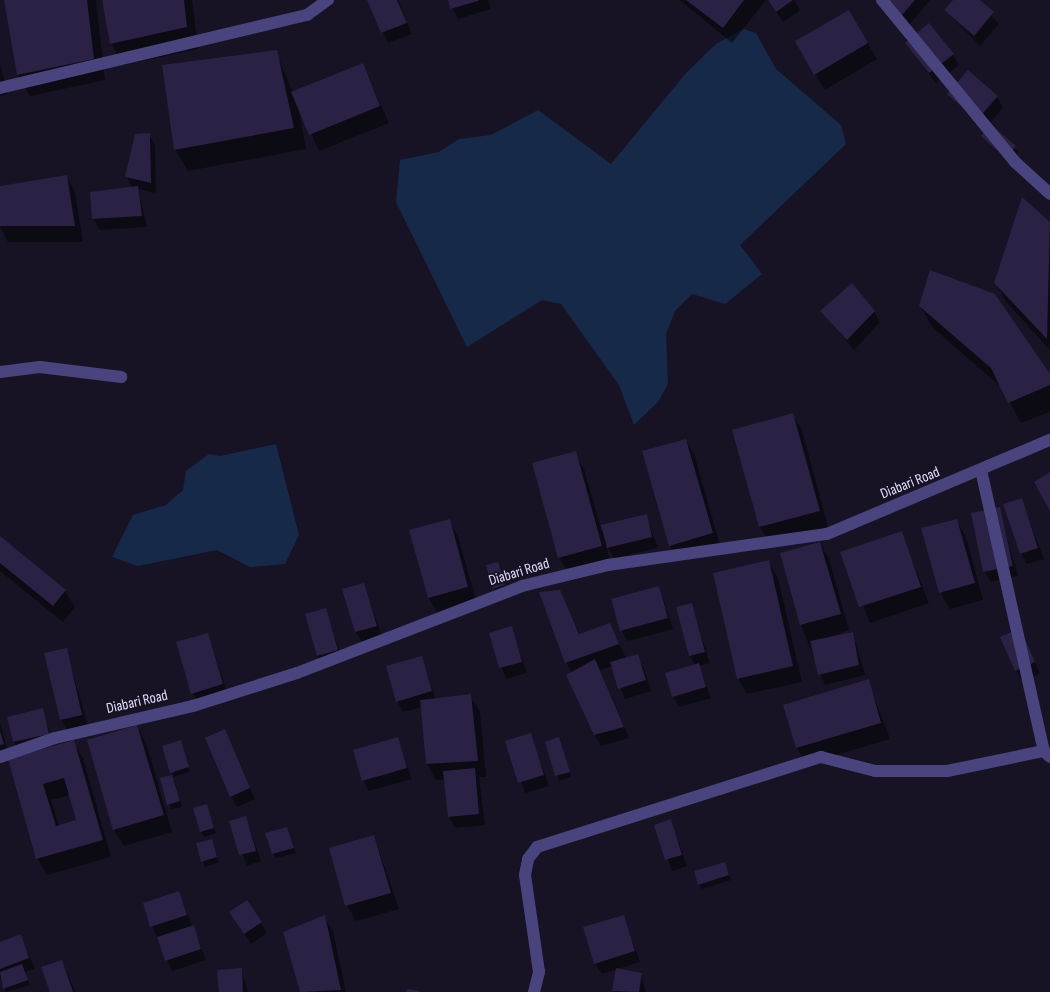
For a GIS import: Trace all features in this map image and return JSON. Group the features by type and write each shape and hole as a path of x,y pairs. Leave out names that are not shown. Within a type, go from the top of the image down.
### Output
{"street":[{"path":"0,88 308,15 328,0"},
{"path":"882,0 1015,162 1050,194"},
{"path":"0,372 40,367 121,376"},
{"name":"Diabari Road","path":"0,757 55,738 193,706 298,673 522,586 608,565 828,534 1050,440"},
{"path":"534,992 539,972 525,875 528,859 537,847 821,757 876,771 947,771 1047,754 980,470"}],"water":[{"path":"743,29 756,33 776,69 841,125 846,144 740,245 762,274 725,304 692,294 675,311 666,334 668,384 658,402 634,425 619,385 561,304 542,300 467,347 396,202 400,160 439,152 459,139 491,135 538,110 611,164 687,72 716,44"},
{"path":"276,444 299,535 285,564 250,567 217,550 138,566 112,557 133,515 166,505 183,490 186,471 209,454 220,456"}],"building":[{"path":"4,0 87,0 94,59 17,75"},
{"path":"102,0 184,0 187,27 110,44"},
{"path":"367,0 397,0 407,23 381,33"},
{"path":"448,0 478,0 478,1 450,9"},
{"path":"686,0 744,0 723,28"},
{"path":"768,0 793,0 776,12"},
{"path":"884,0 915,0 902,15"},
{"path":"953,0 980,0 994,12 974,36 944,10"},
{"path":"849,10 868,43 814,75 795,41"},
{"path":"929,23 954,54 929,73 905,43"},
{"path":"277,50 294,128 174,150 162,65"},
{"path":"363,63 380,106 309,135 291,92"},
{"path":"968,70 998,96 977,120 947,94"},
{"path":"990,124 1016,146 1006,158 981,136"},
{"path":"150,133 151,183 125,177 135,134"},
{"path":"67,175 75,226 0,226 0,186"},
{"path":"138,186 142,216 92,219 90,192"},
{"path":"1022,197 1050,222 1047,339 994,283"},
{"path":"930,270 995,294 1050,374 1050,385 1008,403 991,368 919,306"},
{"path":"852,283 875,311 847,340 820,311"},
{"path":"793,413 820,511 759,527 732,430"},
{"path":"686,439 713,533 669,546 642,451"},
{"path":"576,451 602,546 558,558 532,463"},
{"path":"1050,472 1050,511 1034,482"},
{"path":"1022,498 1038,548 1020,554 1003,504"},
{"path":"1000,507 1013,566 983,572 971,513"},
{"path":"647,514 652,537 607,548 601,525"},
{"path":"450,519 468,587 428,598 409,530"},
{"path":"957,519 975,583 939,593 921,528"},
{"path":"902,531 921,587 859,607 840,552"},
{"path":"0,536 66,590 53,606 0,563"},
{"path":"820,542 841,614 800,625 780,553"},
{"path":"769,560 793,666 737,679 713,573"},
{"path":"498,562 505,585 493,589 486,565"},
{"path":"364,583 377,626 355,632 342,589"},
{"path":"659,586 668,618 620,631 611,599"},
{"path":"560,590 579,634 610,623 619,644 565,663 539,592"},
{"path":"692,603 705,652 689,656 676,607"},
{"path":"326,608 338,650 317,656 305,614"},
{"path":"512,626 522,662 499,668 489,633"},
{"path":"1020,628 1035,662 1015,671 1000,637"},
{"path":"853,632 859,665 818,675 810,641"},
{"path":"208,633 223,684 191,694 176,642"},
{"path":"67,648 82,715 60,720 44,653"},
{"path":"638,654 646,680 618,689 610,662"},
{"path":"422,656 432,691 396,702 386,666"},
{"path":"595,659 624,727 594,735 566,675"},
{"path":"699,663 706,687 672,697 665,673"},
{"path":"869,679 881,723 796,748 783,705"},
{"path":"471,694 478,761 426,764 420,700"},
{"path":"43,708 49,734 13,742 7,717"},
{"path":"137,725 164,815 113,830 87,740"},
{"path":"225,729 250,788 230,797 205,738"},
{"path":"0,731 4,744 0,745"},
{"path":"531,733 544,775 518,783 505,741"},
{"path":"398,737 407,768 362,781 353,750"},
{"path":"559,737 570,772 555,776 545,742"},
{"path":"74,740 103,840 36,859 8,759","holes":["64,778 76,820 56,826 43,784"]},
{"path":"181,740 189,767 170,773 162,746"},
{"path":"475,768 479,814 448,817 443,771"},
{"path":"172,775 180,801 167,805 160,778"},
{"path":"207,804 214,828 200,832 193,808"},
{"path":"246,816 256,851 239,855 229,821"},
{"path":"671,819 682,855 665,860 654,825"},
{"path":"287,827 294,848 272,854 265,833"},
{"path":"374,835 391,893 345,906 329,848"},
{"path":"212,839 217,857 201,862 196,843"},
{"path":"725,862 729,875 698,885 694,871"},
{"path":"179,891 187,915 150,927 143,903"},
{"path":"247,900 262,922 244,934 229,912"},
{"path":"325,915 341,990 300,992 283,932"},
{"path":"624,915 635,951 594,964 583,927"},
{"path":"194,925 201,949 165,961 157,937"},
{"path":"21,934 29,958 0,969 0,942"},
{"path":"62,960 73,992 50,992 41,967"},
{"path":"22,964 28,980 3,989 0,972"},
{"path":"242,968 243,992 219,992 217,970"},
{"path":"616,968 642,973 639,992 612,991"},
{"path":"407,989 420,991 406,992"}]}
